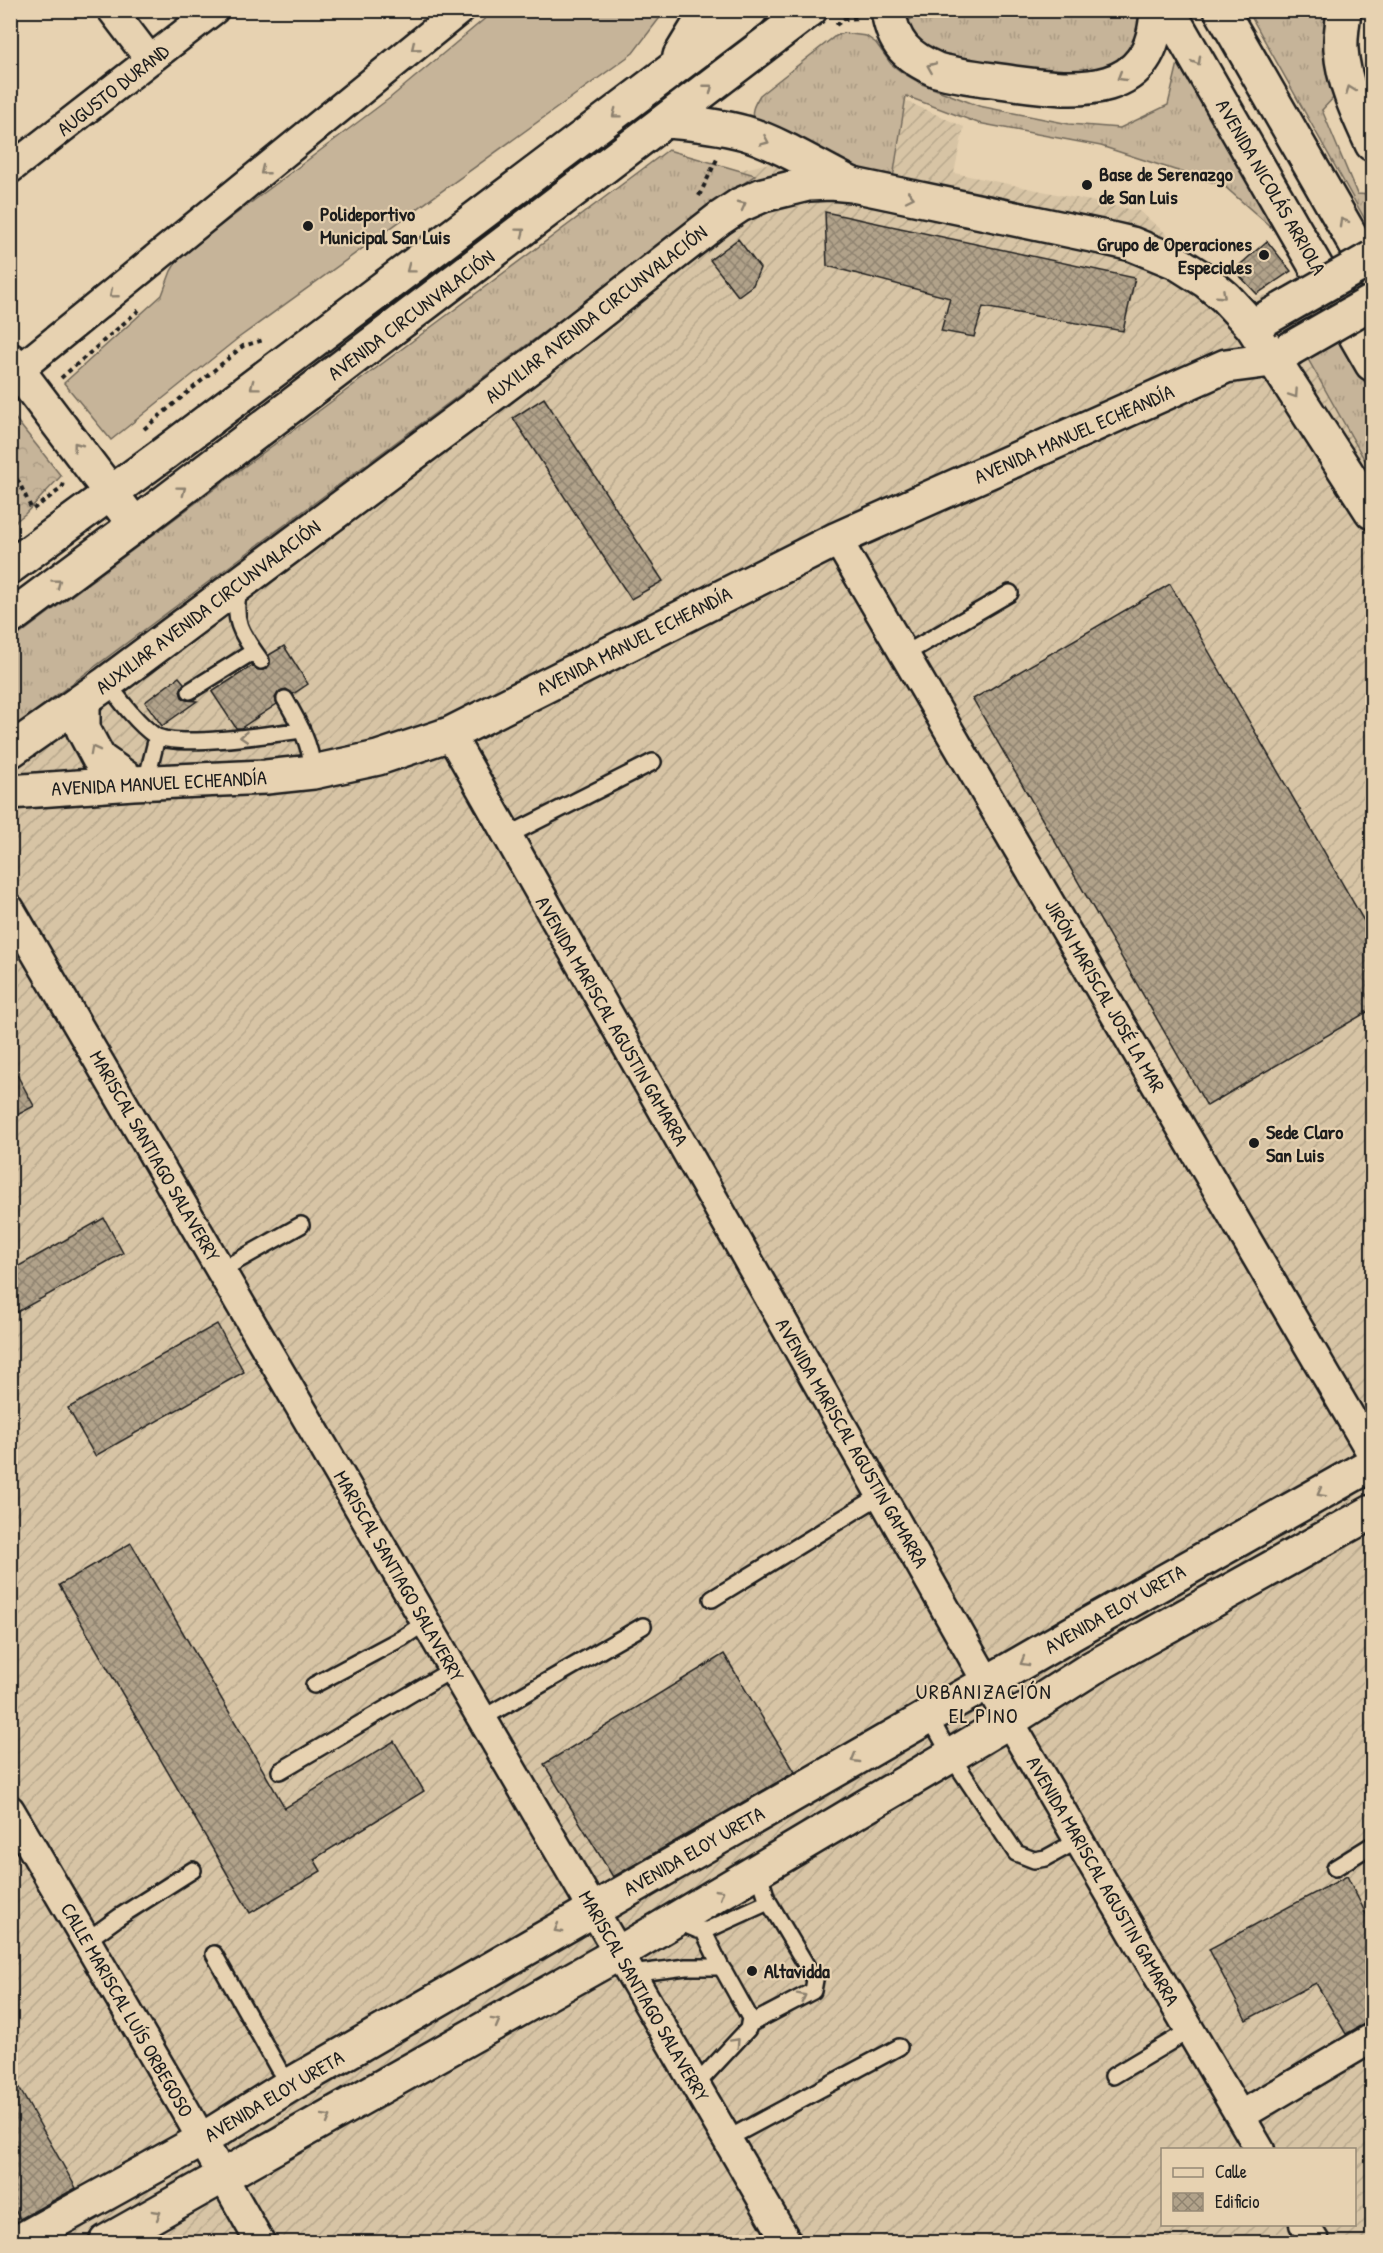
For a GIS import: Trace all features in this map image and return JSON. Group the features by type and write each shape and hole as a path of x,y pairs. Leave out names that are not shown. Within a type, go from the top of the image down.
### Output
{"street":[{"path":"112,10 150,60"},
{"name":"AUGUSTO DURAND","path":"10,169 214,10"},
{"path":"135,525 13,369 460,10"},
{"path":"663,78 692,39 708,10"},
{"name":"AVENIDA CIRCUNVALACIÓN","path":"10,567 112,493 751,10"},
{"path":"888,13 900,45 916,60 937,70 1029,85 1071,89 1100,87 1129,72 1147,50 1157,22 1157,10"},
{"name":"AVENIDA NICOLÁS ARRIOLA","path":"1168,10 1372,364"},
{"path":"1221,10 1372,273"},
{"path":"1344,10 1341,47 1346,79 1362,124 1372,144"},
{"name":"AVENIDA CIRCUNVALACIÓN","path":"10,618 667,121 823,18"},
{"path":"667,121 731,130 761,139 853,185"},
{"name":"AUXILIAR AVENIDA CIRCUNVALACIÓN","path":"10,751 95,692 540,359 707,229 748,202 785,188 808,184 853,185 1132,244 1191,270 1258,323 1281,354 1372,512"},
{"path":"1226,366 1258,323 1372,258"},
{"name":"AVENIDA MANUEL ECHEANDÍA","path":"10,792 266,777 313,772 378,758 450,734 837,539 1226,366 1281,354 1372,302"},
{"name":"JIRÓN MARISCAL JOSÉ LA MAR","path":"837,539 1372,1454"},
{"path":"95,692 83,729 99,759 140,783"},
{"name":"AVENIDA MARISCAL AGUSTIN GAMARRA","path":"450,734 988,1683 1259,2148"},
{"name":"MARISCAL SANTIAGO SALAVERRY","path":"10,909 788,2242"},
{"name":"AVENIDA ELOY URETA","path":"35,2238 202,2140 290,2085 593,1909 1372,1464"},
{"name":"AVENIDA ELOY URETA","path":"106,2242 223,2176 625,1963 762,1884 786,1854 1010,1721 1092,1668 1372,1512"},
{"path":"1272,1521 1293,1558"},
{"path":"1073,1633 1092,1668"},
{"name":"CALLE MARISCAL LUÍS ORBEGOSO","path":"10,1810 260,2242"},
{"path":"761,1812 786,1854"},
{"path":"1240,2116 1372,2038"},
{"path":"1305,2226 1315,2242"}],"lane":[{"path":"190,691 257,656 239,626 235,613 239,584"},
{"path":"905,654 1010,593"},
{"path":"95,692 148,720 157,737 140,783"},
{"path":"285,699 302,730 312,759 313,772"},
{"path":"157,737 196,741 254,737 302,730"},
{"path":"507,836 653,762"},
{"path":"221,1270 301,1225"},
{"path":"712,1599 881,1495"},
{"path":"314,1685 402,1638 426,1622"},
{"path":"483,1718 643,1626"},
{"path":"280,1771 453,1669"},
{"path":"929,1716 951,1756 1016,1853 1034,1860 1046,1858 1079,1840"},
{"path":"1335,1868 1372,1845"},
{"path":"86,1941 193,1870"},
{"path":"750,2024 813,1991 815,1986 815,1980 762,1884"},
{"path":"688,1925 721,1967 750,2018 748,2029 696,2085"},
{"path":"214,1954 278,2068 290,2085"},
{"path":"625,1963 721,1967"},
{"path":"1113,2076 1190,2030"},
{"path":"727,2139 899,2046"}],"path":[{"path":"823,18 844,19 888,13"},
{"path":"707,229 698,198 731,130"},
{"path":"10,473 19,482 32,510 62,488 66,477"}],"shaded area":[{"path":"906,101 964,127 954,173 1139,211 1245,299 1372,275 1372,2242 11,2242 10,690 664,189 834,147 897,161"}],"green space":[{"name":"Polideportivo Municipal San Luis","path":"494,11 665,11 633,53 237,339 111,440 64,383 162,295 171,271 180,256 390,98"},
{"path":"914,11 1141,11 1140,26 1130,54 1086,78 925,54 904,24 914,17"},
{"path":"1248,11 1332,11 1336,95 1322,110 1357,194 1372,195 1371,230"},
{"path":"843,33 866,36 876,43 891,64 922,84 979,106 1069,124 1120,128 1168,105 1178,63 1282,237 1224,186 1101,146 978,123 906,96 893,178 851,167 754,123 753,108 760,95 834,37"},
{"path":"668,150 755,175 11,729 11,641"},
{"path":"1336,331 1372,395 1372,473 1304,352"},
{"path":"14,417 61,476 25,514 11,525 10,420"}],"building":[{"path":"825,212 1135,278 1123,331 983,307 974,337 941,331 950,298 827,266"},
{"path":"738,239 760,268 753,285 738,296 710,260"},
{"name":"Grupo de Operaciones Especiales","path":"1267,241 1291,271 1257,294 1234,270"},
{"path":"544,398 663,581 631,599 513,418"},
{"path":"1170,584 1372,935 1372,1009 1207,1106 973,699"},
{"path":"284,646 308,684 293,694 286,689 280,691 275,698 277,704 241,728 236,728 212,692 252,666 258,670 266,669 270,664 269,655"},
{"path":"179,677 184,683 180,691 182,697 186,700 197,701 162,726 145,702"},
{"path":"10,1062 34,1106 10,1119"},
{"path":"104,1218 123,1253 10,1316 10,1271"},
{"path":"217,1324 244,1372 95,1456 68,1408"},
{"path":"131,1543 285,1808 394,1741 424,1791 314,1859 321,1871 250,1913 59,1585"},
{"path":"724,1654 795,1772 613,1877 544,1764"},
{"path":"1347,1876 1372,1926 1372,2022 1346,2034 1316,1983 1246,2020 1209,1949"},
{"path":"10,2072 76,2188 20,2219 10,2202"}],"place":[{"name":"Base de Serenazgo de San Luis","path":"1087,185"},
{"name":"Polideportivo Municipal San Luis","path":"308,226"},
{"name":"Grupo de Operaciones Especiales","path":"1264,255"},
{"name":"Sede Claro San Luis","path":"1254,1143"},
{"name":"Altavidda","path":"752,1971"}],"district":[{"name":"URBANIZACIÓN EL PINO","path":"984,1704"}]}
